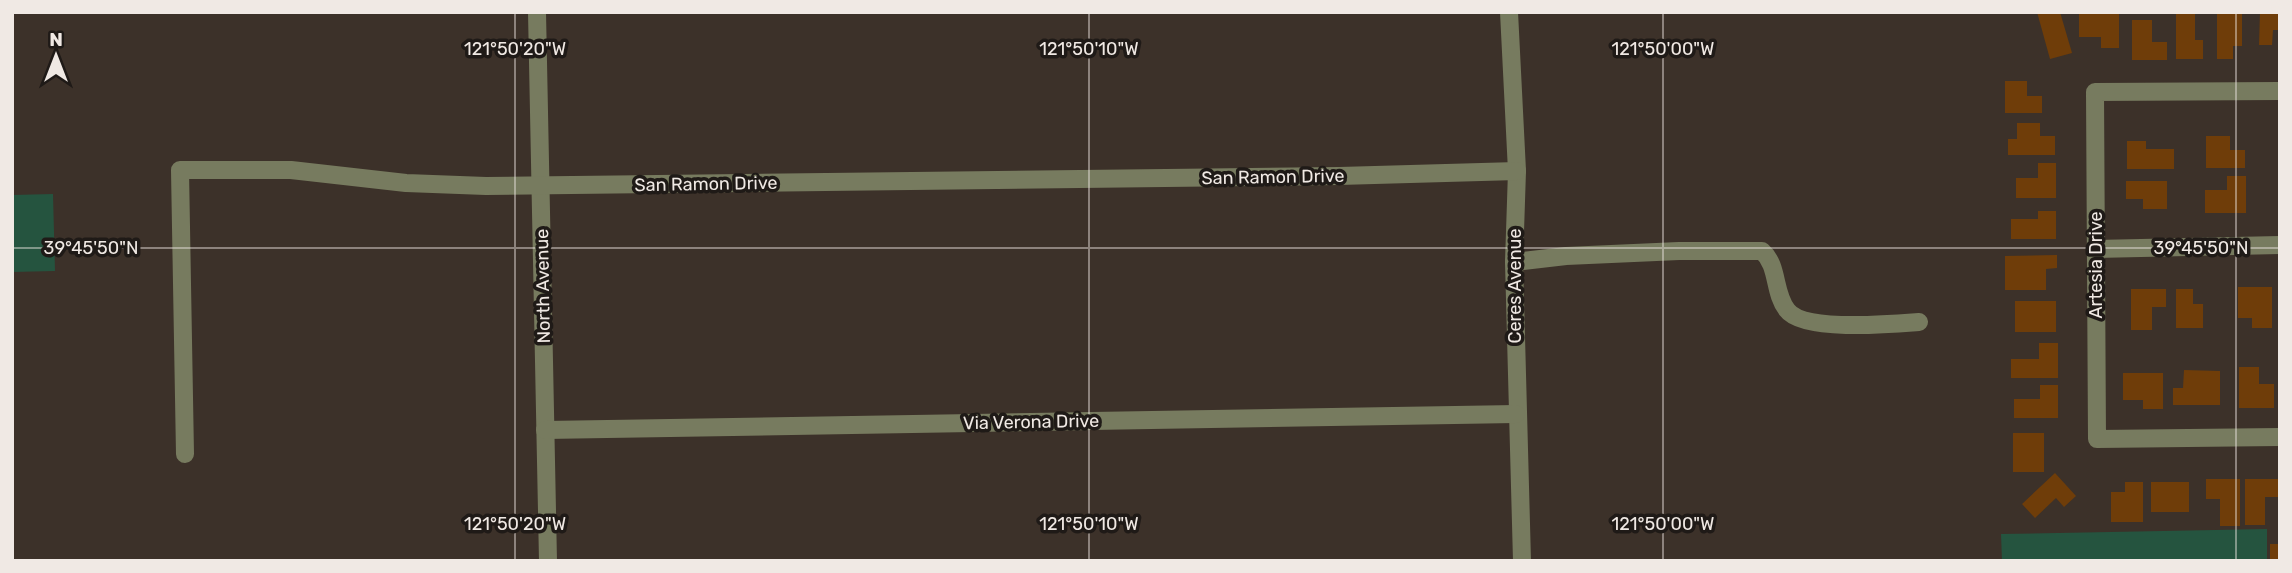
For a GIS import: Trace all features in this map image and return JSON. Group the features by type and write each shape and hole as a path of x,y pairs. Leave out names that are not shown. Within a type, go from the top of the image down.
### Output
{"street":[{"name":"North Avenue","path":"537,12 548,561"},
{"name":"Ceres Avenue","path":"1509,12 1517,172 1514,262 1522,561"},
{"name":"Artesia Drive","path":"2280,91 2095,92 2097,439 2280,437"},
{"name":"San Ramon Drive","path":"185,454 180,170 291,170 419,184 541,186 1517,172"},
{"path":"2095,248 2280,245"},
{"path":"1514,262 1566,256 1679,251 1762,251 1770,258 1786,310 1794,316 1832,324 1919,322"},
{"name":"Via Verona Drive","path":"545,430 1516,414"}],"green space":[{"path":"53,194 55,271 12,272 12,195"},
{"path":"2267,529 2267,561 2002,561 2001,534"}],"building":[{"path":"2037,12 2060,12 2072,53 2050,59"},
{"path":"2079,12 2119,12 2119,48 2101,48 2101,37 2079,37"},
{"path":"2217,12 2242,12 2242,46 2233,46 2233,59 2217,59"},
{"path":"2260,12 2280,12 2280,30 2273,30 2272,45 2259,45"},
{"path":"2176,13 2195,13 2195,40 2203,40 2203,59 2176,59"},
{"path":"2132,20 2152,20 2152,42 2167,42 2167,60 2132,60"},
{"path":"2005,81 2027,81 2027,96 2042,96 2042,113 2005,113"},
{"path":"2017,123 2040,123 2040,136 2055,136 2055,155 2008,155 2008,139 2017,139"},
{"path":"2206,136 2230,136 2230,150 2245,150 2245,168 2206,168"},
{"path":"2127,141 2146,141 2146,149 2174,149 2174,169 2127,169"},
{"path":"2038,163 2056,163 2056,198 2016,198 2016,178 2038,178"},
{"path":"2227,176 2246,176 2246,213 2205,213 2205,190 2227,190"},
{"path":"2126,181 2167,181 2167,209 2143,209 2143,199 2126,199"},
{"path":"2038,211 2056,211 2056,239 2011,239 2011,219 2038,219"},
{"path":"2057,255 2057,268 2046,269 2046,290 2005,290 2005,256"},
{"path":"2238,287 2272,287 2272,328 2252,328 2252,318 2238,318"},
{"path":"2131,289 2166,289 2166,307 2152,307 2152,330 2131,330"},
{"path":"2176,289 2193,289 2193,304 2203,304 2203,328 2176,328"},
{"path":"2015,301 2056,301 2056,332 2015,332"},
{"path":"2039,343 2058,343 2058,378 2011,378 2011,359 2039,359"},
{"path":"2239,367 2259,367 2259,384 2274,384 2274,408 2239,408"},
{"path":"2184,370 2220,371 2220,405 2173,405 2173,388 2183,388"},
{"path":"2123,373 2163,373 2163,409 2143,409 2143,400 2123,400"},
{"path":"2040,385 2058,385 2058,418 2014,418 2014,399 2040,399"},
{"path":"2013,433 2044,433 2044,472 2013,472"},
{"path":"2055,473 2076,496 2064,507 2056,498 2035,518 2022,504"},
{"path":"2206,479 2240,479 2240,526 2220,526 2220,499 2206,499"},
{"path":"2245,479 2279,479 2279,497 2265,497 2265,525 2245,525"},
{"path":"2125,482 2143,482 2143,522 2111,522 2111,492 2125,492"},
{"path":"2151,482 2189,482 2189,512 2151,512"},
{"path":"2270,544 2280,544 2280,561 2270,561"}]}
